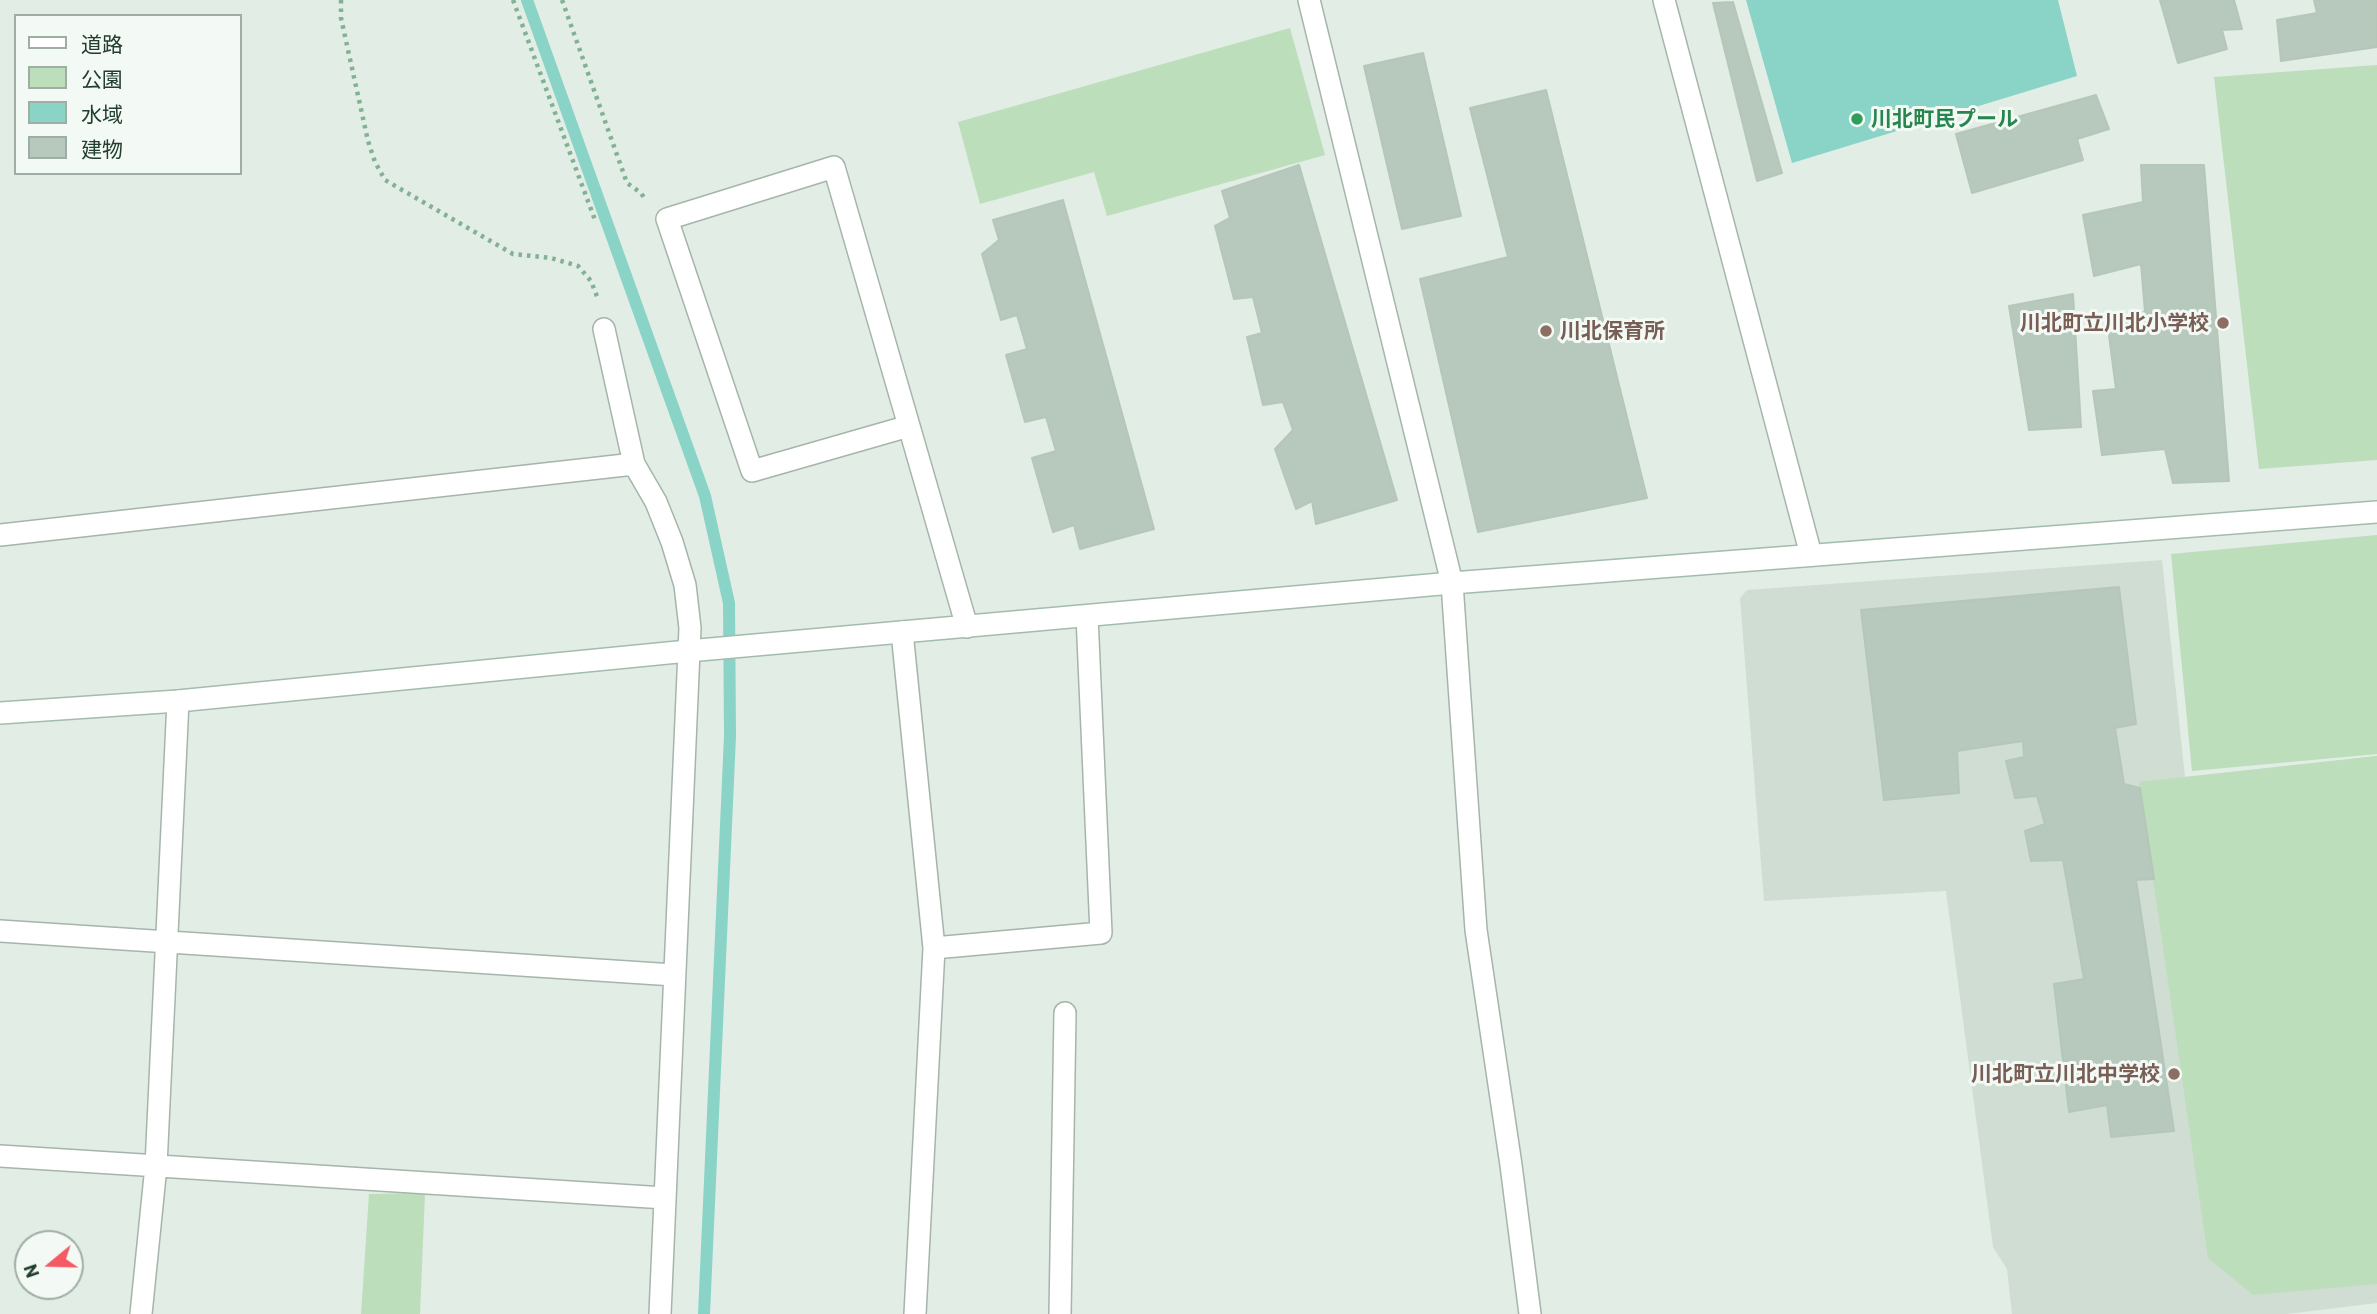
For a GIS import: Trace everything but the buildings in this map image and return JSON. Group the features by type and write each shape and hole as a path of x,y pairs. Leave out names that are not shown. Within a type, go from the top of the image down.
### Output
{"street":[{"path":"1309,0 1452,583 1476,930 1530,1314"},
{"path":"1664,0 1811,555"},
{"path":"909,426 752,471 667,219 834,167 909,426 967,627"},
{"path":"604,329 634,464 656,502 672,542 685,585 690,628 660,1314"},
{"path":"0,535 634,464"},
{"path":"0,713 178,701 688,651 1452,583 2377,512"},
{"path":"934,948 1101,933 1087,616"},
{"path":"902,632 934,948 915,1314"},
{"path":"141,1314 156,1166 178,701"},
{"path":"0,931 674,975"},
{"path":"1060,1314 1065,1013"},
{"path":"0,1156 665,1198"}],"path":[{"path":"341,0 341,18 368,141 375,162 386,180 513,254 551,258 578,266 591,281 599,300 604,329"},
{"path":"513,0 595,220"},
{"path":"562,0 627,184 642,193 649,207 667,219"}],"shaded area":[{"name":"川北町立川北中学校","path":"2162,560 2185,777 2377,756 2377,1303 2287,1314 2012,1314 2007,1269 1993,1247 1946,891 1764,901 1740,598 1747,590"}],"green space":[{"path":"1290,28 1325,155 1107,216 1094,172 980,204 958,122"},
{"path":"2377,65 2377,460 2259,469 2214,77"},
{"path":"2377,535 2377,754 2192,771 2171,554"},
{"path":"2377,756 2377,1284 2253,1295 2208,1258 2139,782"},
{"path":"425,1193 420,1314 361,1314 369,1194"}],"water":[{"name":"川北町民プール","path":"1746,0 2058,0 2077,76 1792,163"}],"waterway":[{"path":"527,0 705,496 729,603 730,736 704,1314"}],"place":[{"name":"川北町民プール","path":"1857,119"},
{"name":"川北町立川北小学校","path":"2223,323"},
{"name":"川北保育所","path":"1546,331"},
{"name":"川北町立川北中学校","path":"2174,1074"}]}
